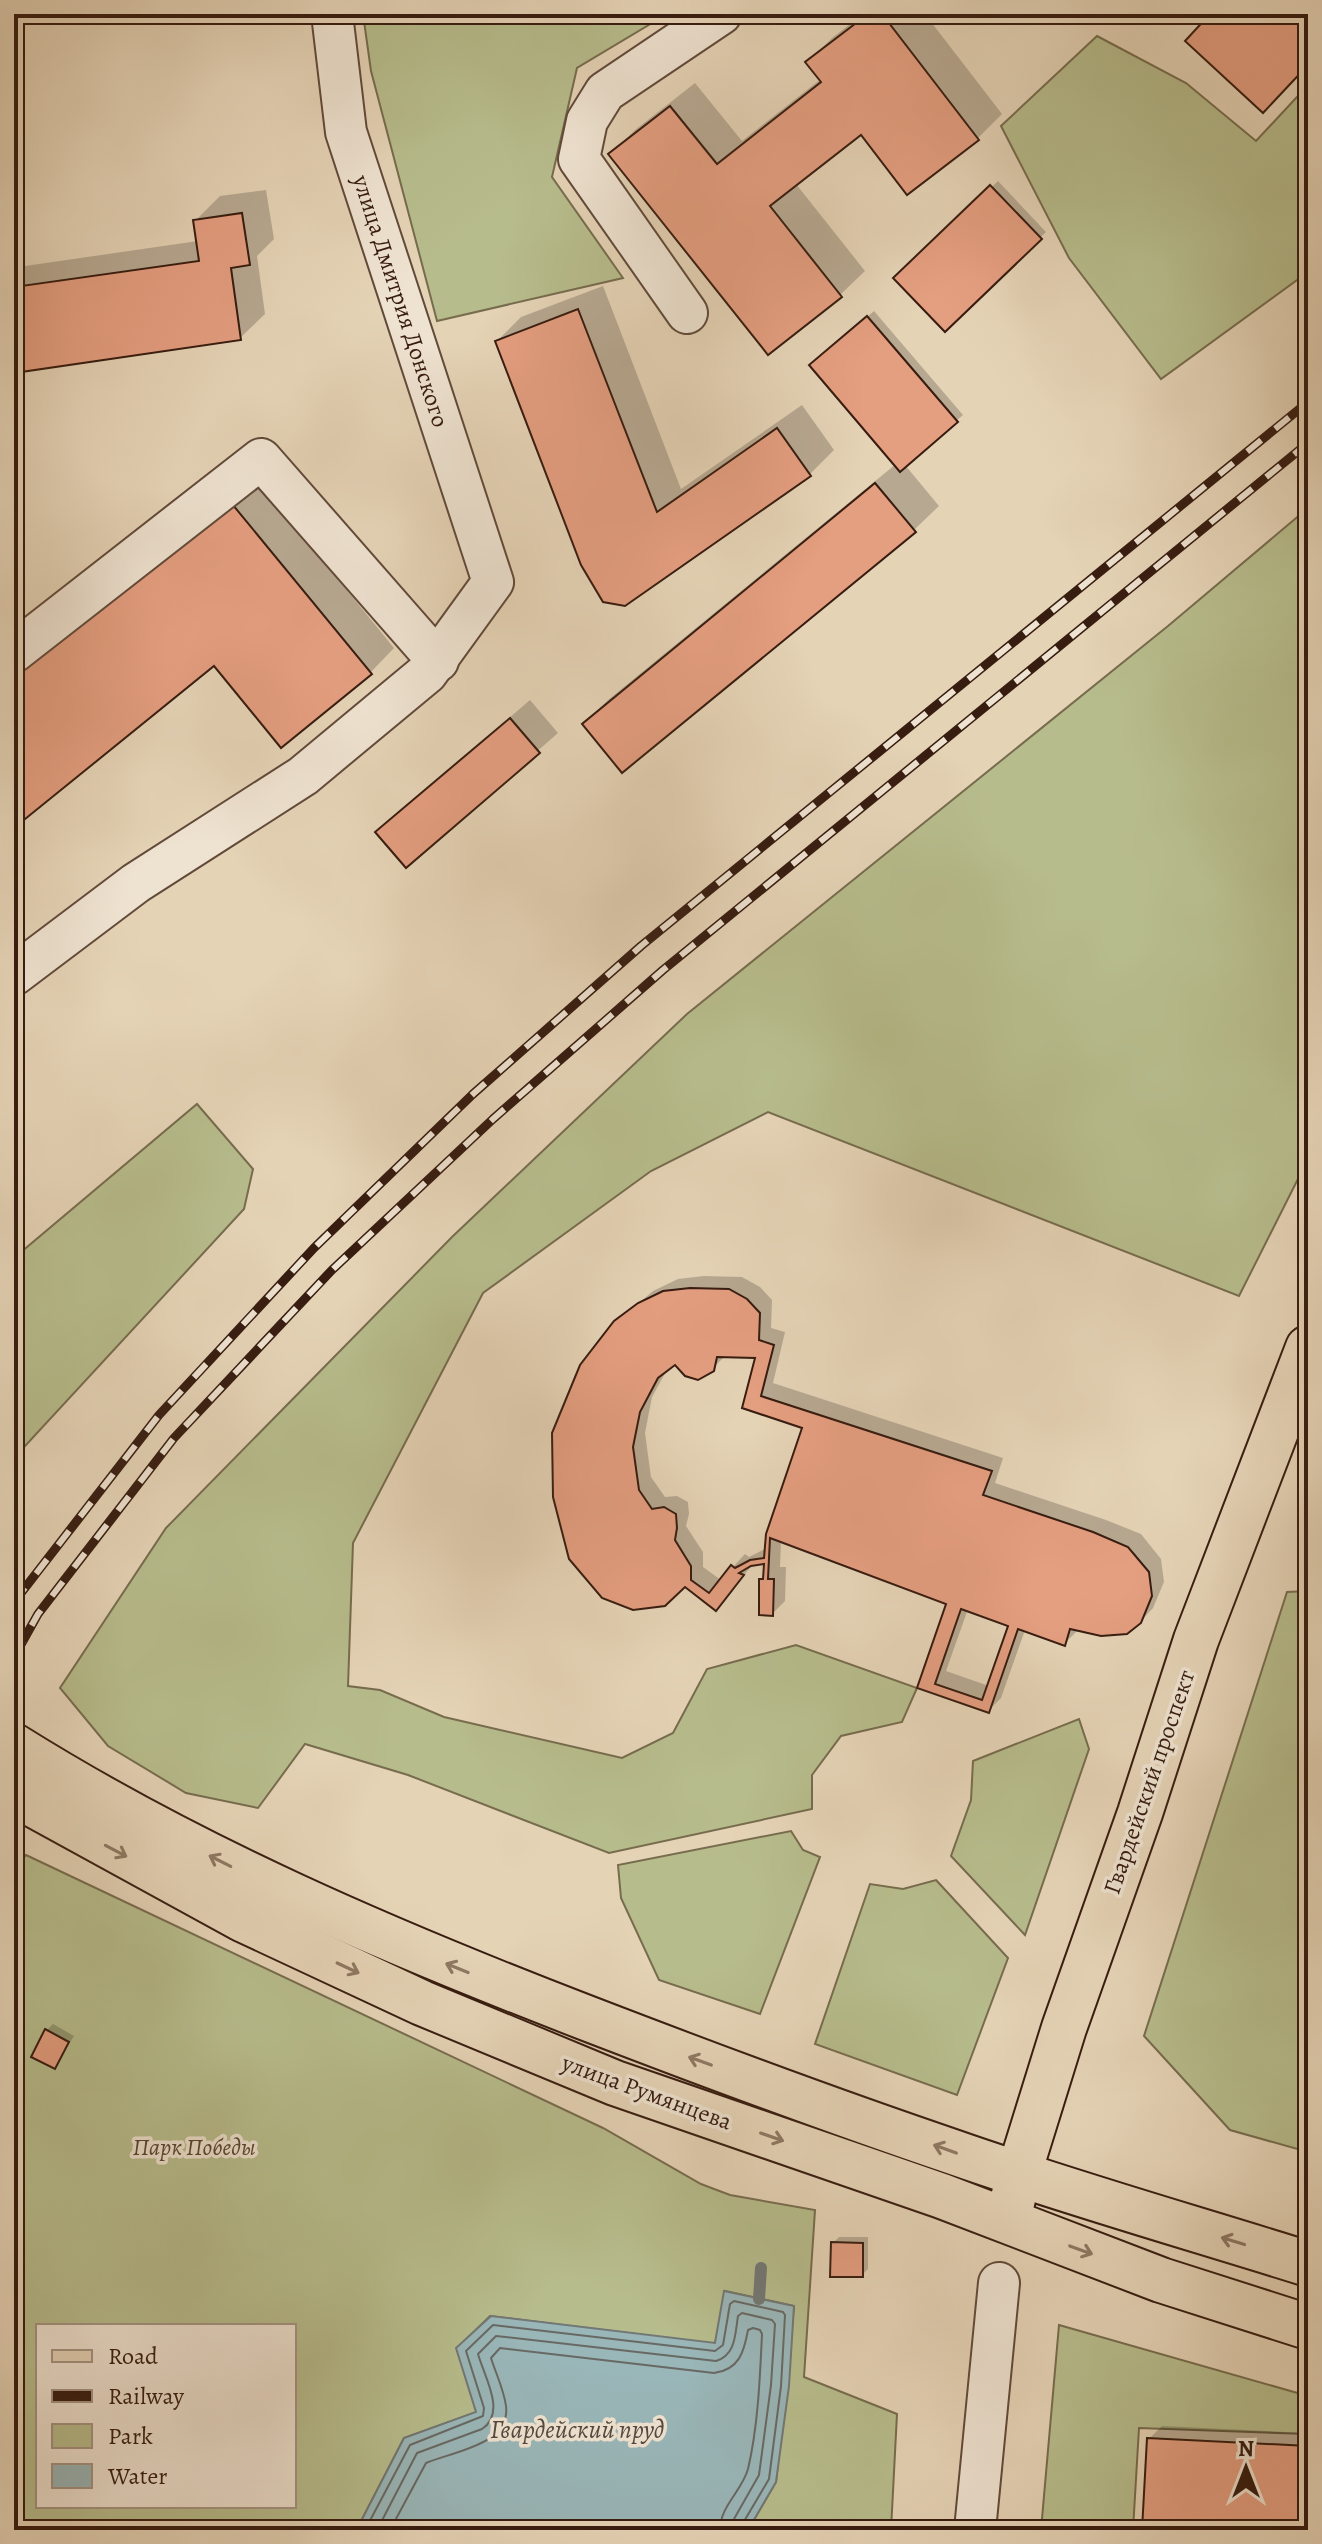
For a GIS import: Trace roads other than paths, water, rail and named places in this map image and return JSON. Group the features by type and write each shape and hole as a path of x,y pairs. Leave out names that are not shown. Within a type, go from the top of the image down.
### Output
{"main road":[{"name":"Гвардейский проспект","path":"1008,2223 1019,2173 1064,2028 1140,1813 1196,1640 1308,1348"},
{"name":"улица Румянцева","path":"14,1746 44,1796 242,1919 436,2008 615,2083 942,2196 1161,2280 1308,2327"},
{"name":"улица Румянцева","path":"44,1796 261,1882 450,1965 696,2059 956,2153 1308,2264"}],"street":[{"name":"улица Дмитрия Донского","path":"332,14 346,132 493,582 438,661"},
{"path":"687,313 579,159 587,121 605,92 721,14"},
{"path":"14,652 261,459 438,661 303,776 136,883 14,975"},
{"path":"975,2530 999,2283"}],"water":[{"name":"Гвардейский пруд","path":"724,2291 794,2306 789,2386 776,2482 748,2530 324,2530 324,2527 357,2529 404,2438 476,2412 456,2348 491,2316 715,2343"}],"waterway":[{"path":"759,2299 761,2268"}],"railway":[{"path":"14,1602 159,1415 314,1248 473,1094 641,946 1308,402"},
{"path":"14,1657 38,1614 174,1438 332,1270 493,1119 663,970 1308,443"}],"park label":[{"name":"Парк Победы","path":"194,2147"}]}
